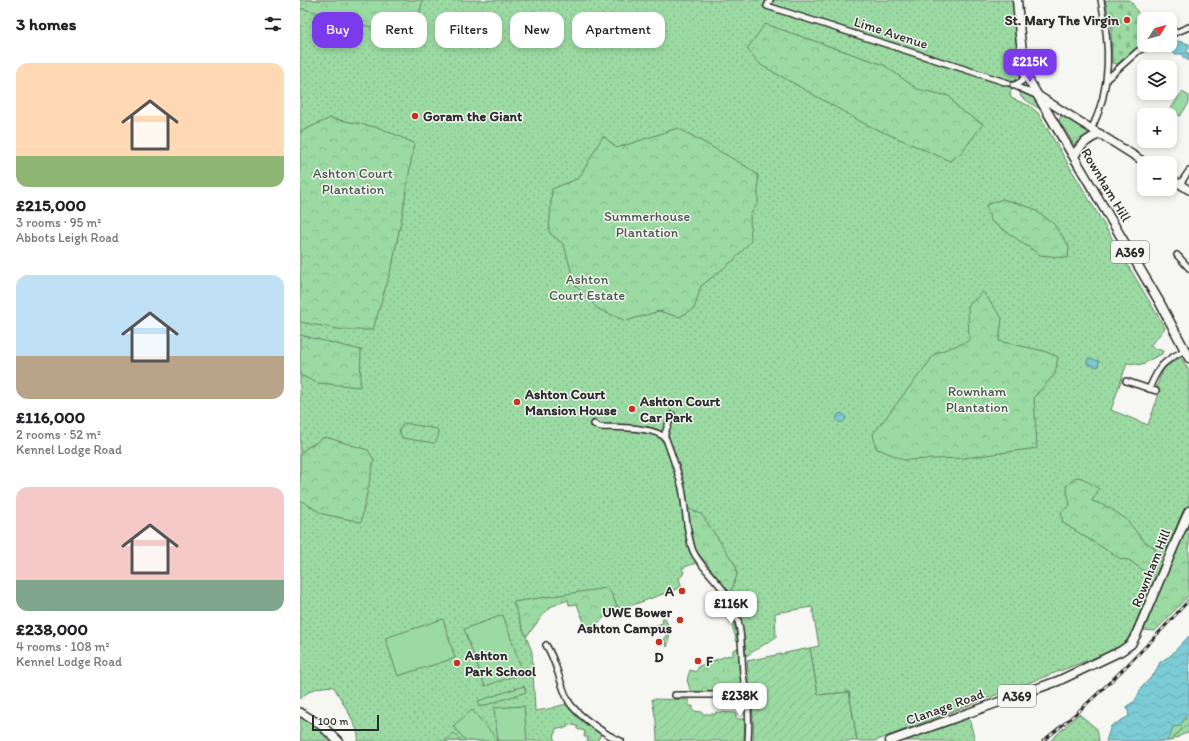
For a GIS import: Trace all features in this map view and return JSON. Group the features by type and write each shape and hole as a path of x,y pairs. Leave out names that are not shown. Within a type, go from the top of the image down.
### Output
{"main road":[{"name":"A369","path":"1017,0 1025,74 1029,83 1037,94"},
{"name":"A369","path":"1023,58 1037,94"},
{"path":"1037,94 1137,157"},
{"name":"Rownham Hill","path":"1037,94 1159,301 1189,358"},
{"path":"1074,156 1083,142 1100,134"},
{"path":"1177,182 1189,190"},
{"name":"Rownham Hill","path":"1136,636 1189,511"},
{"name":"Clanage Road","path":"890,741 1058,681 1121,652 1131,644 1136,636"},
{"path":"300,712 320,724 338,741"}],"street":[{"name":"Lime Avenue","path":"770,0 768,6 1012,84 1037,94"},
{"path":"1092,128 1098,116 1108,78 1108,47 1105,21 1100,0"},
{"path":"1177,32 1189,27"},
{"path":"1108,78 1137,52"},
{"path":"1012,84 1022,81 1025,74"},
{"path":"1180,184 1189,171"},
{"path":"1177,255 1189,268"},
{"path":"1149,389 1158,370 1165,362 1184,350"},
{"path":"1126,381 1156,392"},
{"path":"672,415 665,434 682,488 690,541 694,553 699,561 727,594 737,617 741,635 743,674 749,722 748,741"},
{"path":"594,424 600,427 650,430 662,434 666,439"},
{"path":"546,645 552,656 570,704 605,734 621,741"},
{"path":"676,695 726,695 746,692"}],"green space":[{"name":"Ashton Court Estate","path":"300,0 1013,0 1019,73 1010,93 1011,98 1030,106 1038,113 1165,328 1150,346 1163,351 1162,354 1149,360 1143,365 1127,363 1111,410 1148,425 1160,391 1156,388 1164,368 1181,357 1189,371 1189,505 1183,511 1134,627 1123,647 875,741 857,741 849,692 818,695 810,648 819,646 812,607 775,613 776,637 746,656 741,621 735,603 697,552 692,554 697,561 696,563 682,568 684,573 679,579 682,587 622,609 617,606 611,593 513,602 532,652 535,711 566,704 601,732 601,735 597,741 587,741 588,737 584,737 585,731 577,729 577,726 567,724 567,728 556,728 555,741 358,741 358,736 353,722 334,687 316,689 307,693 300,699"},
{"path":"300,0 423,0 420,12 371,12 371,27 363,25 363,12 315,12 300,8"},
{"path":"1105,0 1130,0 1137,12 1137,49 1117,64 1112,63 1111,26"},
{"path":"765,24 884,65 917,89 949,96 959,109 983,124 962,152 950,161 867,125 761,65 747,49"},
{"path":"1019,89 1034,97 1043,111 1021,97"},
{"path":"1182,92 1189,96 1189,103 1180,116 1177,114 1177,108 1171,108"},
{"path":"1046,114 1137,268 1179,347 1147,290 1043,115"},
{"path":"1061,115 1090,133 1074,145 1059,121"},
{"name":"Ashton Court Plantation","path":"330,118 380,128 414,143 393,262 373,330 344,330 300,322 300,134 302,131"},
{"name":"Summerhouse Plantation","path":"678,128 744,165 758,175 758,203 750,215 751,241 734,260 701,286 694,309 679,317 659,311 626,321 598,309 575,285 564,245 549,232 552,189 579,178 603,136 617,148"},
{"path":"1003,199 1032,208 1053,223 1069,246 1068,258 1040,255 991,221 986,205"},
{"name":"Rownham Plantation","path":"983,292 1002,318 999,341 1044,351 1058,357 1055,374 1034,397 1037,448 964,458 904,460 876,448 873,434 936,353 969,341 968,306"},
{"path":"300,335 361,350 360,387 318,383 300,375"},
{"path":"404,423 437,429 438,434 435,442 402,438 399,430"},
{"path":"325,437 368,450 374,460 361,522 323,514 300,500 300,454 308,447"},
{"path":"1076,477 1082,478 1099,489 1092,501 1108,507 1126,519 1143,540 1155,548 1155,567 1148,574 1129,560 1121,559 1063,523 1061,512 1070,505 1066,486"},
{"path":"687,508 701,514 736,566 737,575 730,594 695,549"},
{"path":"1189,517 1189,595 1155,631 1144,630"},
{"path":"606,588 611,593 617,606 588,632 577,604 569,605 568,600 550,607 550,609 547,610 526,637 513,602"},
{"path":"719,591 731,611 722,601 720,603 716,592"},
{"path":"726,609 732,615 738,639 737,642 735,639 736,638"},
{"path":"503,615 523,673 485,686 464,629"},
{"path":"665,618 669,635 666,626 649,631 648,628 663,623 662,620"},
{"path":"443,619 455,658 398,676 385,638"},
{"path":"669,635 669,640 667,647 664,638"},
{"path":"738,648 741,676 737,690 726,693 691,692 687,680 690,670 696,672 699,666 729,655 733,655 733,650"},
{"path":"810,648 818,695 849,692 857,741 753,741 753,711 747,661"},
{"path":"524,686 526,692 480,707 478,701"},
{"path":"652,699 689,700 689,706 693,706 693,711 702,712 702,714 715,714 716,712 736,713 736,719 745,719 744,741 657,741 656,721"},
{"path":"1189,701 1189,724 1170,741 1151,741"},
{"path":"524,706 527,741 498,741 494,708"},
{"path":"472,710 497,739 494,741 466,741 453,726"},
{"path":"1079,714 1097,729 1099,741 1050,741"},
{"path":"300,716 315,725 331,741 300,741"},
{"path":"969,718 975,741 905,741"},
{"path":"1189,724 1189,733 1183,734 1170,741 1184,727"},
{"path":"454,733 461,741 445,741"}],"water":[{"path":"1177,42 1189,44 1189,49 1186,52 1189,53 1189,61 1183,57 1182,54 1174,54 1173,52 1177,52"},
{"path":"1088,358 1099,361 1098,367 1087,364"},
{"path":"841,413 846,418 841,423 836,418"},
{"path":"1189,636 1189,715 1186,715 1180,726 1173,727 1167,741 1106,741 1111,726 1129,716 1127,706 1135,701 1142,687 1155,673 1160,662 1170,656"}],"railway":[{"path":"1043,741 1063,725 1119,674 1189,600"}],"place":[{"name":"St. Mary The Virgin","path":"1127,20"},
{"name":"Goram the Giant","path":"415,116"},
{"name":"Ashton Court Mansion House","path":"517,402"},
{"name":"Ashton Court Car Park","path":"632,409"},
{"name":"A","path":"682,591"},
{"name":"UWE Bower Ashton Campus","path":"680,620"},
{"name":"D","path":"659,642"},
{"name":"F","path":"698,661"},
{"name":"Ashton Park School","path":"457,663"}]}
